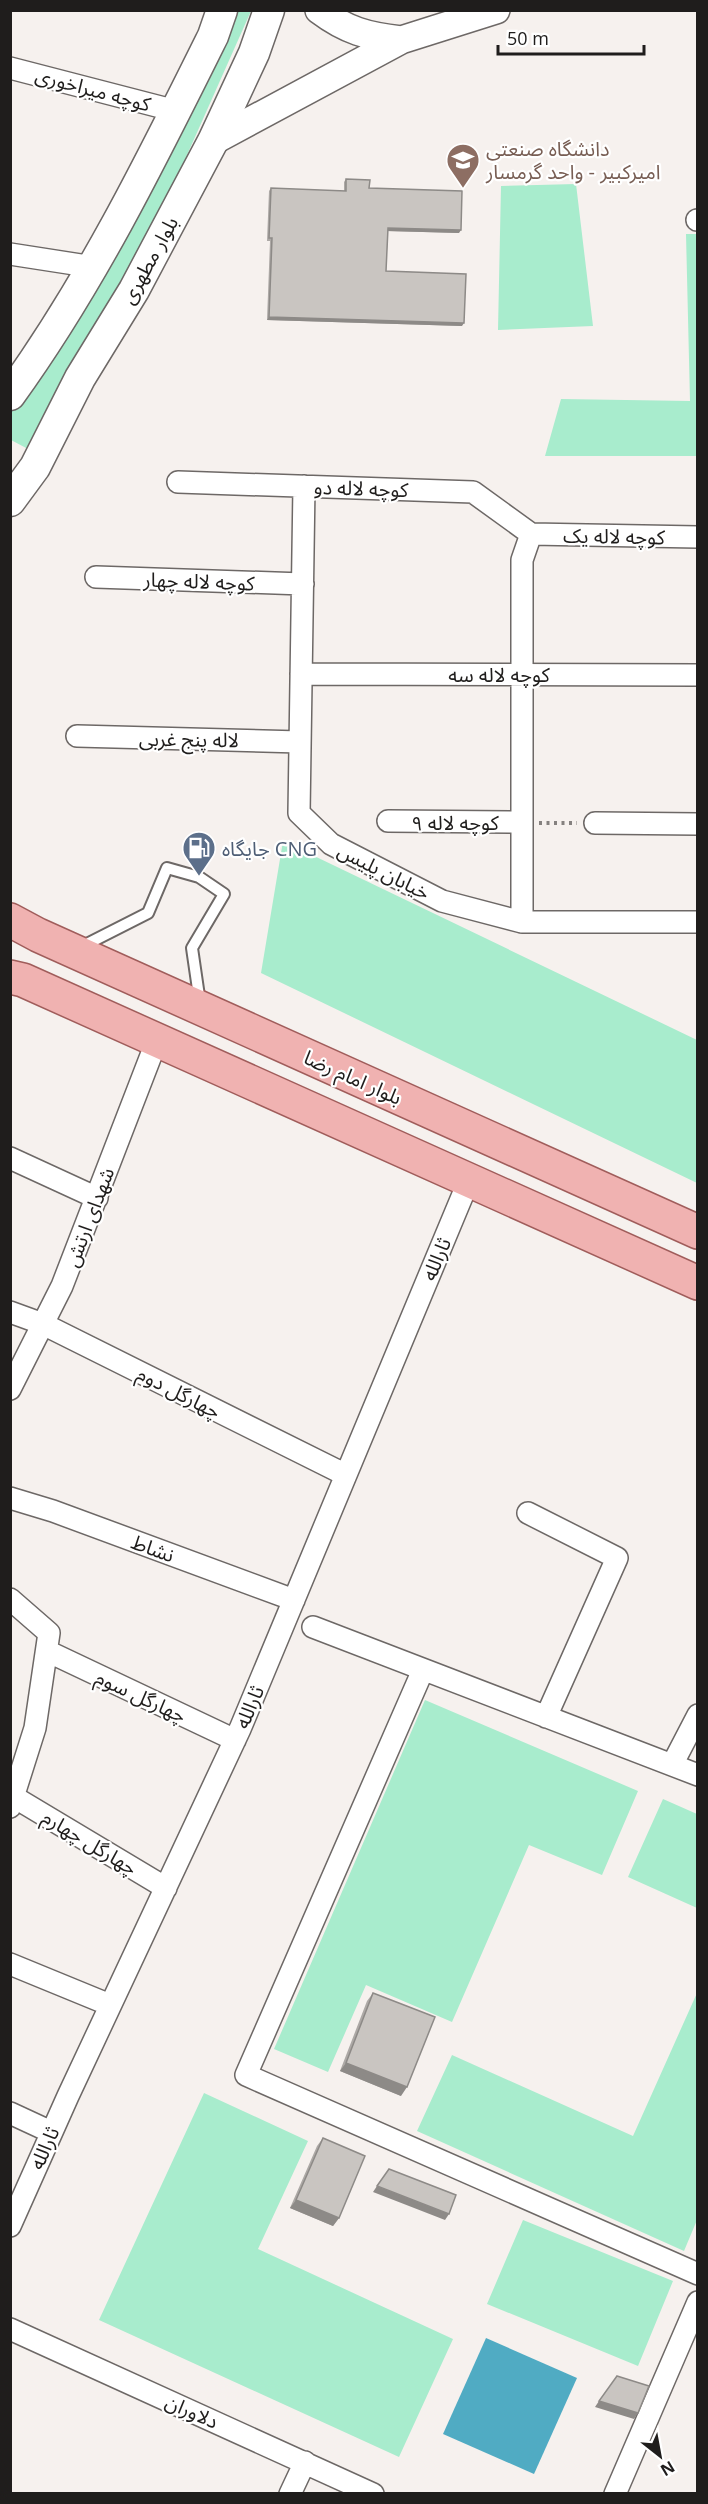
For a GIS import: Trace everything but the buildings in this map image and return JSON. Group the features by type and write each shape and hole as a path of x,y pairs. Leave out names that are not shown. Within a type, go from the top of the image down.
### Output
{"main road":[{"path":"10,395 41,352 94,267 176,111 213,36 222,10"},
{"name":"بلوار مطهری","path":"10,501 23,466 134,290 213,141 254,53 270,10"},
{"name":"بلوار امام رضا","path":"10,920 73,951 698,1232"},
{"path":"10,977 23,980 698,1283"}],"street":[{"path":"319,10 344,27 372,37 401,40"},
{"path":"213,141 401,40 496,10"},
{"name":"کوچه میراخوری","path":"10,68 176,111"},
{"path":"10,254 94,267"},
{"name":"کوچه لاله دو","path":"178,482 472,492 531,534"},
{"name":"خیابان پلیس","path":"304,486 299,813 331,844 442,901 522,922 698,922"},
{"path":"522,922 522,560 531,534"},
{"name":"کوچه لاله یک","path":"531,534 698,537"},
{"name":"کوچه لاله چهار","path":"96,577 303,584"},
{"name":"کوچه لاله سه","path":"301,674 698,675"},
{"name":"لاله پنج غربی","path":"77,736 300,741"},
{"name":"کوچه لاله ۹","path":"388,821 522,822"},
{"path":"595,823 698,824"},
{"name":"شهدای ارتش","path":"10,1389 62,1286 157,1040"},
{"path":"10,1158 96,1198"},
{"name":"ثارالله","path":"10,2226 51,2132 235,1740 469,1180"},
{"name":"چهارگل دوم","path":"10,1312 43,1324 346,1475"},
{"name":"نشاط","path":"10,1498 54,1511 294,1600"},
{"path":"528,1513 617,1558 546,1717"},
{"path":"10,1599 49,1633 36,1728 12,1802"},
{"path":"313,1627 698,1775"},
{"name":"چهارگل سوم","path":"47,1651 235,1740"},
{"path":"423,1670 246,2075 698,2274"},
{"path":"672,1765 698,1714"},
{"name":"چهارگل چهارم","path":"12,1802 166,1888"},
{"path":"10,1964 110,2005"},
{"path":"10,2113 51,2132"},
{"path":"615,2493 698,2302"},
{"name":"دلاوران","path":"10,2329 373,2493"},
{"path":"290,2493 305,2462"}],"lane":[{"path":"73,951 148,913 167,868 199,877 224,894 192,948 201,1009"}],"path":[{"path":"522,822 595,823"}],"green space":[{"path":"221,11 251,11 163,209 28,449 11,440 10,412 119,245"},
{"path":"576,184 593,326 498,330 501,186"},
{"path":"686,234 697,234 697,456 545,456 561,399 690,401"},
{"path":"283,841 697,1040 697,1183 261,973"},
{"path":"425,1700 638,1791 602,1875 529,1845 452,2022 366,1985 328,2072 274,2049"},
{"path":"663,1799 697,1814 697,1908 628,1877"},
{"path":"697,1993 697,2220 684,2251 417,2131 452,2055 633,2136"},
{"path":"204,2093 308,2141 258,2249 453,2339 399,2457 99,2320"},
{"path":"523,2220 673,2281 638,2366 487,2304"}],"water":[{"path":"486,2338 577,2378 534,2474 443,2434"}],"place":[{"name":"دانشگاه صنعتی امیرکبیر - واحد گرمسار","path":"463,189"},
{"name":"جایگاه CNG","path":"199,877"}]}
